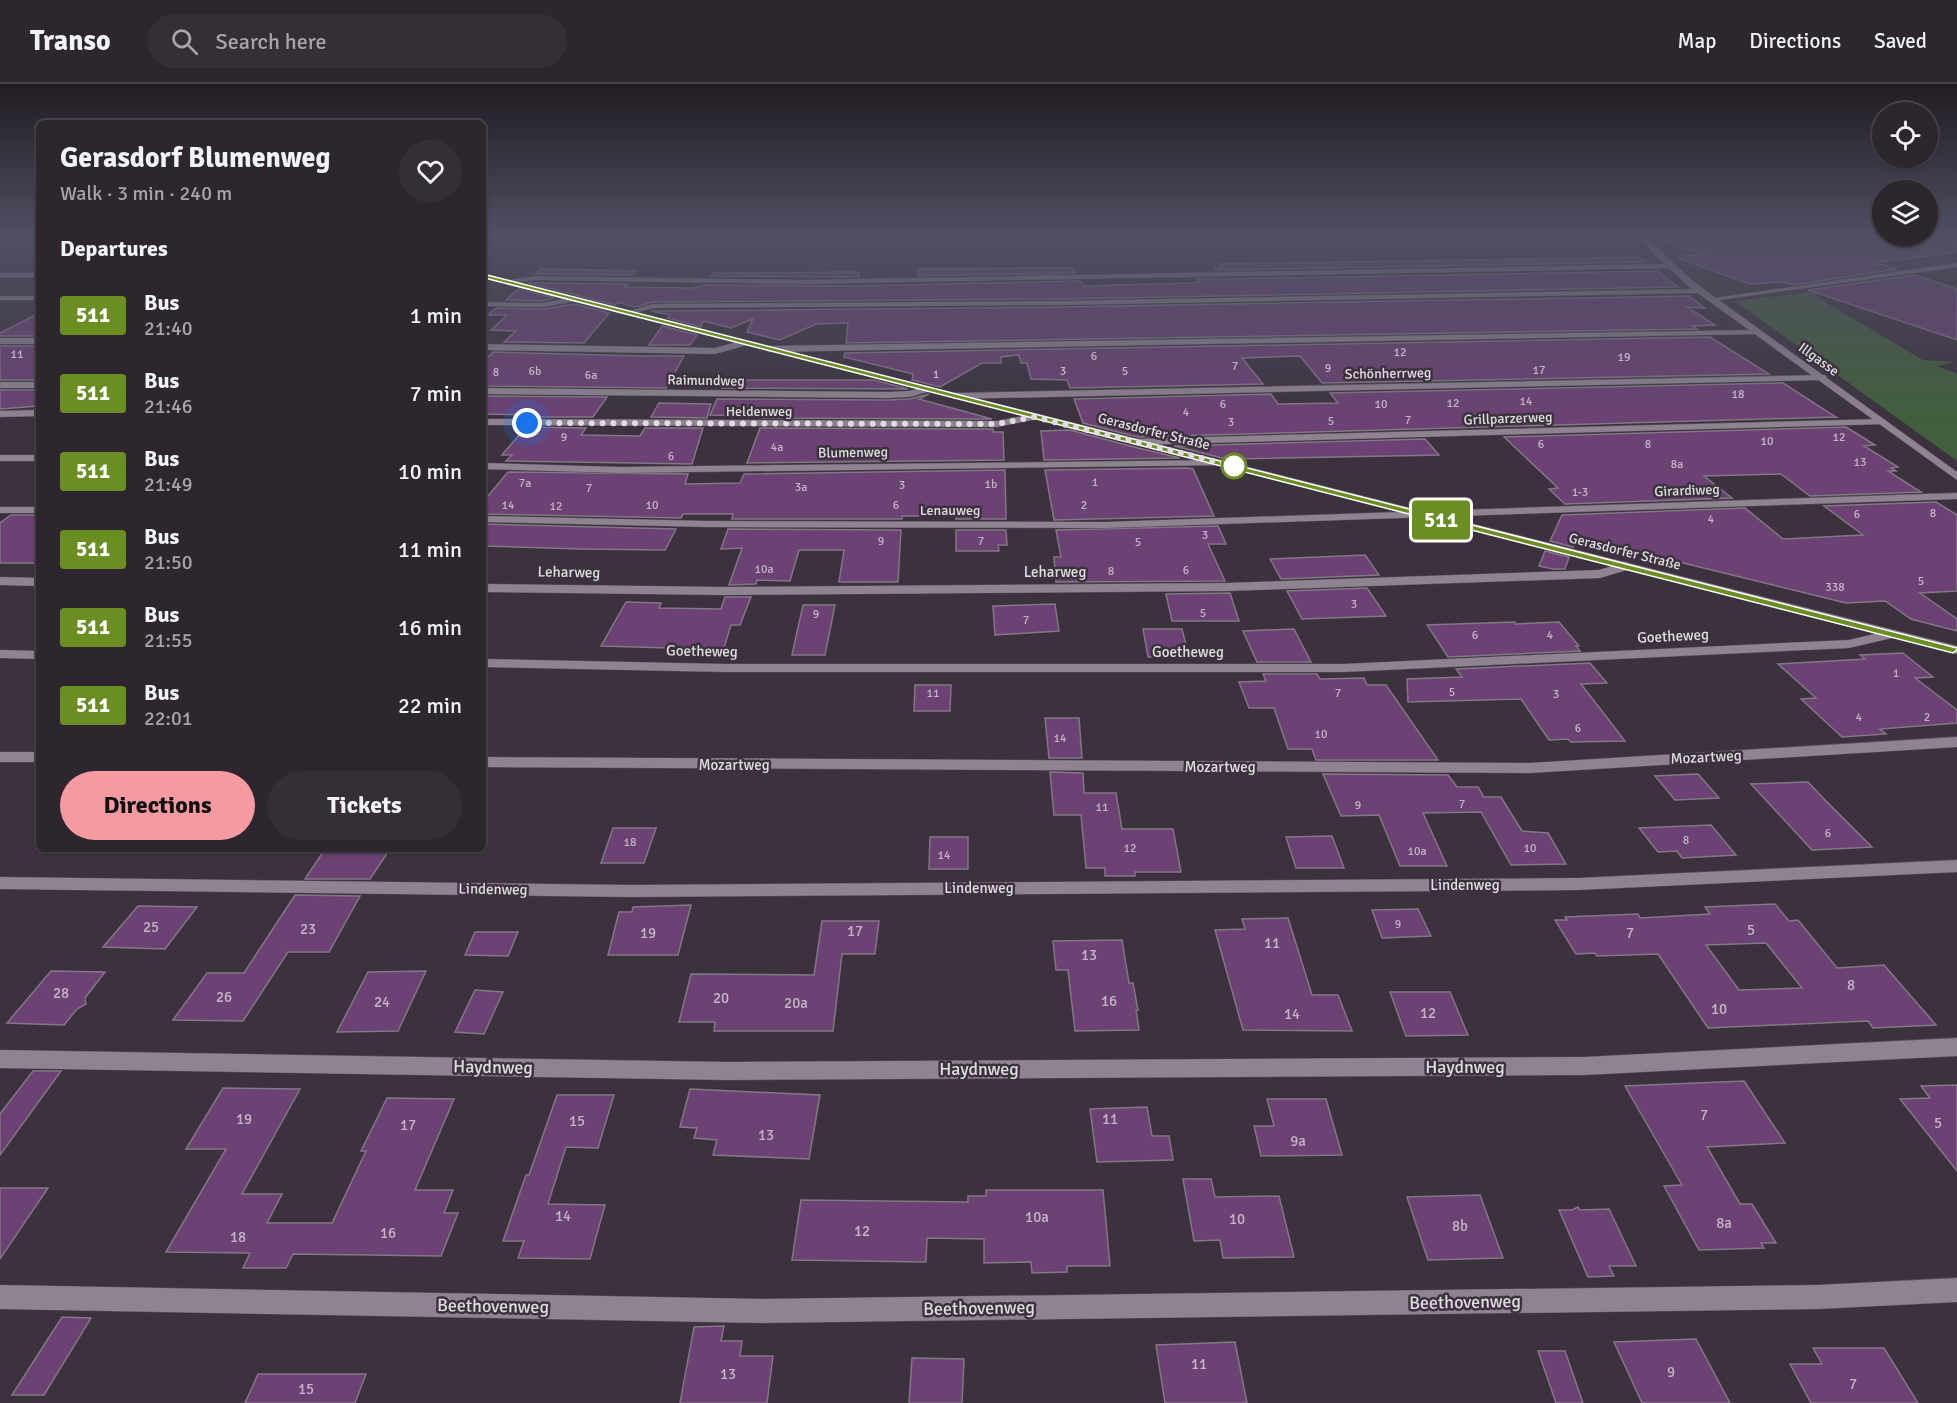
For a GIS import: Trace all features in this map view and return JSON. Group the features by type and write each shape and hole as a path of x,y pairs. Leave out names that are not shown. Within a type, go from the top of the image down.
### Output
{"street":[{"path":"0,298 36,298"},
{"name":"Gerasdorfer Straße","path":"569,298 1957,650"},
{"path":"627,313 653,306 1059,303 1350,298"},
{"name":"Illgasse","path":"1712,298 1957,477"},
{"path":"486,304 542,305 574,299"},
{"path":"769,349 1758,332"},
{"path":"0,341 36,341"},
{"path":"486,347 715,351 728,350 744,343"},
{"name":"Schönherrweg","path":"954,396 1822,377"},
{"path":"0,385 36,385"},
{"name":"Raimundweg","path":"486,391 888,395 909,394 928,389"},
{"path":"0,414 36,413"},
{"name":"Heldenweg","path":"486,422 997,424 1034,417"},
{"name":"Grillparzerweg","path":"1134,442 1882,422"},
{"path":"0,458 36,458"},
{"name":"Blumenweg","path":"486,466 620,470 1223,463"},
{"name":"Girardiweg","path":"1417,514 1957,496"},
{"path":"0,510 36,510"},
{"name":"Lenauweg","path":"486,519 708,524 1105,525 1417,514"},
{"name":"Leharweg","path":"486,588 723,591 1227,587 1600,574 1626,566"},
{"path":"0,581 36,582"},
{"name":"Goetheweg","path":"486,663 725,668 1344,668 1849,644 1891,634"},
{"path":"0,654 36,655"},
{"name":"Mozartweg","path":"486,762 1530,768 1957,742"},
{"path":"0,757 36,757"},
{"name":"Lindenweg","path":"0,883 632,891 1542,885 1957,866"},
{"name":"Haydnweg","path":"0,1059 727,1071 1548,1066 1957,1047"},
{"name":"Beethovenweg","path":"0,1297 762,1311 1818,1297 1957,1290"}],"green space":[{"path":"1765,298 1819,298 1923,360 1955,362 1937,366 1957,374 1957,461 1735,301"}],"building":[{"path":"509,298 554,298 542,301 506,300"},
{"path":"586,298 1135,298 653,302 635,307 618,302 615,305"},
{"path":"1691,298 1705,308 1687,307 1715,325 1692,326 1697,329 846,343 848,323 816,324 780,340 747,332 753,319 731,328 703,321 701,327 668,318 670,315 651,311"},
{"path":"1831,298 1957,298 1957,340"},
{"path":"575,304 609,313 584,343 504,342 516,331 491,330 507,315 488,315 496,308 542,309"},
{"path":"36,315 36,336 0,336 0,333"},
{"path":"662,326 697,335 690,345 649,345"},
{"path":"1710,337 1769,374 1322,383 1300,356 1242,358 1263,384 1070,388 1067,380 1031,379 1027,363 1021,363 1019,355 1001,357 1001,363 982,363 940,387 912,380 913,374 844,357 845,353"},
{"path":"0,346 36,346 36,380 0,380"},
{"path":"493,352 684,356 666,388 486,386 486,359"},
{"path":"725,380 874,380 908,389 722,388"},
{"path":"1783,383 1836,417 1137,437 1083,423 1074,399 1271,394 1278,404 1338,403 1330,393"},
{"path":"0,390 36,390 36,406 0,409"},
{"path":"929,394 919,399 992,419 763,418 764,416 710,415 717,399 888,400 909,399"},
{"path":"486,396 607,397 593,417 536,417 537,415 486,414"},
{"path":"659,403 711,404 707,418 651,417"},
{"path":"526,427 586,428 581,435 640,436 645,428 703,428 692,464 506,461 512,455 502,455"},
{"path":"1846,427 1875,445 1864,446 1898,467 1891,468 1896,471 1888,471 1921,492 1810,496 1781,474 1704,476 1732,498 1565,504 1549,489 1558,488 1504,437"},
{"path":"760,428 993,429 993,432 1003,432 1004,460 747,463"},
{"path":"1070,430 1180,458 1044,460 1041,431"},
{"path":"1425,439 1439,455 1226,459 1174,446"},
{"path":"1193,469 1214,516 1054,520 1045,470"},
{"path":"1005,470 1006,519 902,516 902,519 732,519 733,514 683,514 681,518 486,514 486,498 508,472 688,474 685,484 740,483 744,474"},
{"path":"1936,502 1957,515 1957,591 1920,593 1957,619 1957,631 1911,619 1885,601 1846,603 1577,537 1573,547 1550,541 1562,515 1745,508 1783,539 1863,535 1824,506"},
{"path":"11,515 36,515 36,563 0,563 0,523"},
{"path":"486,524 676,529 665,550 486,546"},
{"path":"1218,526 1226,544 1208,544 1225,581 1056,582 1054,557 1061,557 1056,530"},
{"path":"728,529 901,530 898,582 839,582 844,550 799,550 790,581 757,580 756,584 729,585 742,548 721,549"},
{"path":"956,530 1006,530 1007,545 998,545 999,551 956,551"},
{"path":"1545,551 1569,557 1565,569 1539,566"},
{"path":"1365,555 1379,575 1281,579 1270,559"},
{"path":"1367,588 1386,616 1302,619 1287,591"},
{"path":"1230,593 1239,621 1172,621 1166,594"},
{"path":"725,597 751,597 740,625 731,625 722,654 668,652 670,648 601,646 626,602 661,603 659,608 721,609"},
{"path":"1055,604 1059,631 995,635 993,606"},
{"path":"803,605 835,605 825,655 792,655"},
{"path":"1515,622 1515,624 1559,622 1579,646 1576,646 1580,651 1448,657 1427,625"},
{"path":"1143,629 1182,629 1189,657 1148,657"},
{"path":"1294,629 1311,662 1257,662 1243,631"},
{"path":"1903,653 1933,677 1915,678 1957,710 1957,723 1880,729 1886,734 1842,737 1801,699 1816,698 1778,664 1865,659 1860,655"},
{"path":"1590,663 1607,683 1581,684 1625,741 1549,740 1521,699 1408,702 1407,679 1462,677 1456,669"},
{"path":"1263,674 1317,674 1320,679 1364,678 1367,685 1386,685 1438,760 1316,760 1312,749 1288,749 1274,708 1249,708 1239,682 1266,681"},
{"path":"915,685 951,685 950,711 914,711"},
{"path":"1045,718 1079,718 1082,758 1049,758"},
{"path":"1050,772 1083,773 1084,793 1116,793 1122,829 1173,829 1181,872 1135,872 1135,876 1105,876 1105,868 1086,868 1081,815 1054,815"},
{"path":"1323,774 1448,775 1457,787 1478,787 1484,797 1501,797 1522,831 1548,833 1566,864 1511,865 1481,812 1423,813 1447,866 1400,866 1379,815 1341,816"},
{"path":"1698,774 1719,798 1675,800 1655,776"},
{"path":"1808,782 1872,847 1812,850 1751,784"},
{"path":"1711,825 1736,855 1682,858 1677,851 1658,852 1639,828"},
{"path":"613,828 656,828 644,863 601,863"},
{"path":"1332,836 1344,868 1296,868 1286,837"},
{"path":"930,837 968,837 968,869 929,869"},
{"path":"323,852 388,852 370,879 305,879"},
{"path":"295,895 360,896 329,952 288,952 243,1021 173,1020 207,973 244,973"},
{"path":"1775,904 1789,921 1798,920 1837,968 1884,965 1936,1025 1873,1028 1868,1021 1708,1028 1658,954 1597,956 1595,953 1576,954 1555,920 1567,920 1565,917 1638,914 1640,918 1710,914 1705,907","holes":["1766,943 1802,988 1739,990 1706,945"]},
{"path":"691,905 678,955 608,955 619,912 632,912 633,907"},
{"path":"138,906 197,907 165,949 103,947"},
{"path":"1418,909 1431,936 1382,938 1372,910"},
{"path":"1288,918 1312,995 1338,995 1352,1031 1243,1030 1215,930 1245,929 1242,919"},
{"path":"822,921 879,921 875,954 842,954 833,1031 714,1031 715,1022 679,1022 691,974 814,975"},
{"path":"475,932 518,932 508,956 465,955"},
{"path":"1122,940 1129,983 1133,983 1139,1030 1075,1031 1068,970 1056,970 1053,941"},
{"path":"51,971 105,972 85,998 86,1004 77,1009 64,1025 7,1023"},
{"path":"426,971 398,1031 337,1032 368,972"},
{"path":"475,990 503,992 484,1034 455,1032"},
{"path":"1390,992 1450,992 1468,1035 1406,1036"},
{"path":"33,1071 61,1071 0,1155 0,1114"},
{"path":"1744,1081 1785,1143 1707,1147 1740,1204 1752,1204 1776,1243 1761,1243 1764,1248 1699,1250 1664,1186 1682,1185 1625,1086"},
{"path":"1957,1085 1957,1171 1900,1099 1930,1098 1921,1086"},
{"path":"223,1088 300,1089 242,1194 282,1194 267,1223 332,1223 366,1151 361,1151 387,1098 454,1099 415,1190 453,1190 444,1213 458,1213 441,1256 293,1254 286,1268 243,1268 250,1253 166,1252 226,1149 186,1149"},
{"path":"690,1089 820,1095 809,1159 713,1155 717,1140 694,1138 697,1128 680,1127"},
{"path":"557,1095 614,1095 598,1148 566,1147 548,1204 605,1205 590,1259 518,1258 524,1241 503,1241"},
{"path":"1267,1099 1326,1099 1342,1155 1261,1156 1254,1126 1274,1126"},
{"path":"1147,1107 1152,1136 1169,1136 1173,1160 1097,1162 1090,1109"},
{"path":"1183,1179 1211,1179 1215,1197 1279,1196 1294,1257 1223,1258 1220,1240 1194,1241"},
{"path":"0,1188 48,1188 0,1259"},
{"path":"986,1190 1103,1190 1110,1266 1067,1266 1067,1272 1032,1273 1031,1262 984,1263 984,1239 927,1238 926,1262 792,1260 801,1200 968,1202 968,1196 986,1196"},
{"path":"1480,1195 1503,1258 1428,1260 1407,1197"},
{"path":"1578,1207 1580,1210 1609,1209 1636,1266 1609,1266 1614,1276 1588,1277 1559,1210 1572,1210"},
{"path":"62,1317 91,1318 44,1395 12,1395"},
{"path":"724,1326 721,1341 742,1341 740,1356 773,1356 767,1403 680,1403 694,1327"},
{"path":"1696,1339 1730,1403 1642,1403 1614,1342"},
{"path":"1235,1342 1247,1403 1165,1403 1156,1345"},
{"path":"1813,1348 1884,1348 1918,1403 1811,1403 1790,1364 1822,1364"},
{"path":"1538,1351 1565,1351 1583,1403 1556,1403"},
{"path":"912,1358 964,1359 962,1403 909,1403"},
{"path":"258,1374 366,1374 355,1403 245,1403"}],"bus line":[{"name":"511","path":"567,298 1957,650"}],"route":[{"path":"527,423 997,424 1034,417 1234,466"}]}
